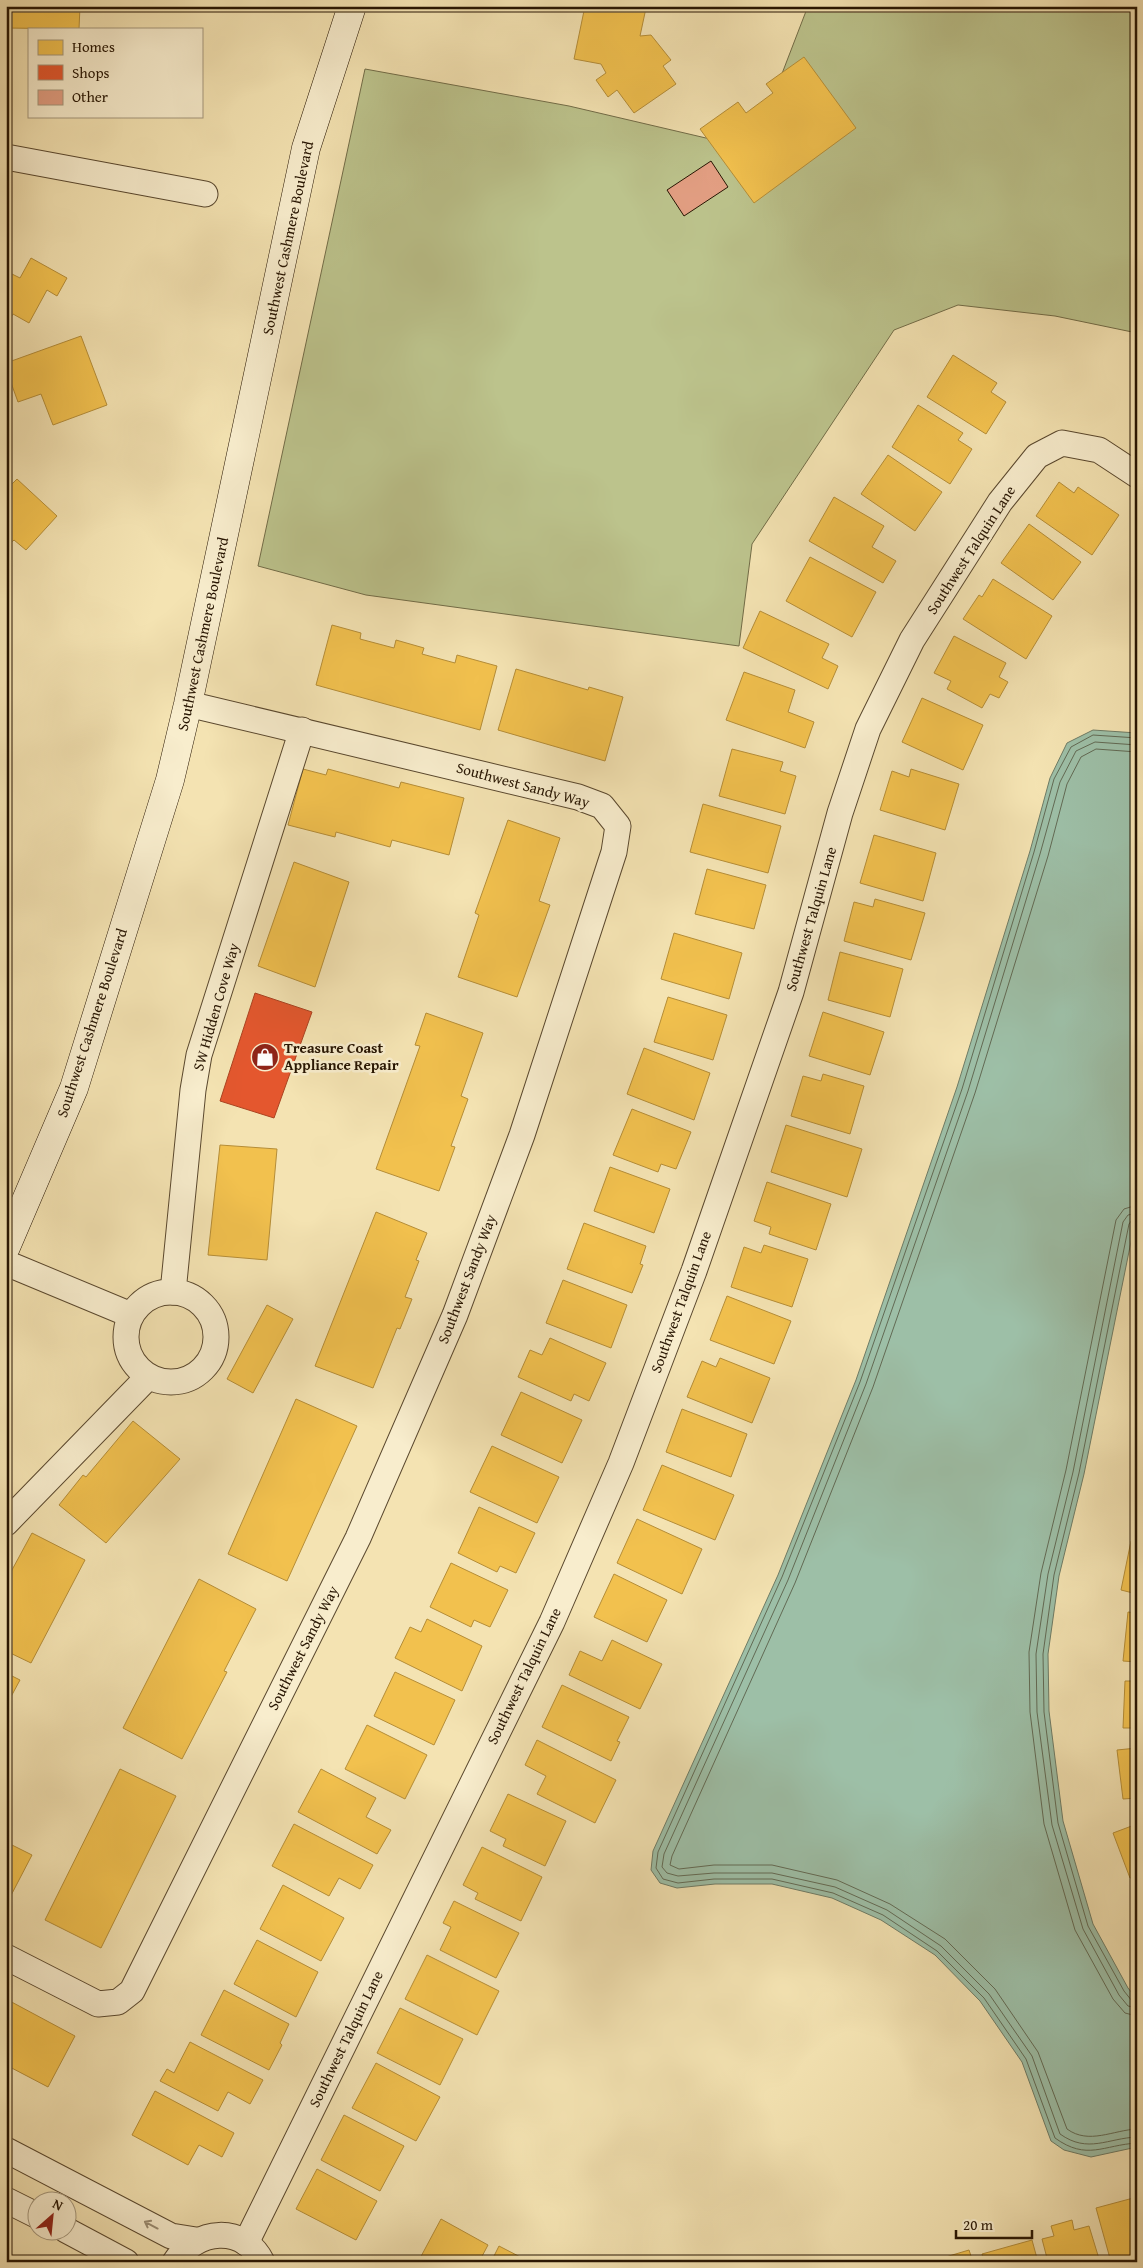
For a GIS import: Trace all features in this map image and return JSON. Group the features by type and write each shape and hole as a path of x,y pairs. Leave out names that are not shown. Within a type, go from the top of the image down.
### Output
{"street":[{"name":"Southwest Cashmere Boulevard","path":"6,1247 74,1088 170,780 188,704 306,148 352,6"},
{"path":"6,157 205,194"},
{"name":"Southwest Talquin Lane","path":"246,2243 552,1622 621,1463 694,1272 791,992 840,812 868,730 912,640 1000,502 1037,456 1062,443 1090,448 1099,450 1137,475"},
{"name":"Southwest Sandy Way","path":"6,1957 98,2004 118,2002 132,1991 358,1538 455,1315 522,1135 614,852 618,826 602,806 578,797 188,704"},
{"name":"SW Hidden Cove Way","path":"173,1292 193,1090 199,1055 302,730"},
{"path":"6,1263 131,1315"},
{"path":"173,1292 191,1297 205,1308 214,1322 216,1334 214,1350 210,1360 200,1372 189,1379 168,1382 148,1377 132,1361 126,1346 126,1330 131,1315 140,1304 154,1295 173,1292"},
{"path":"6,1524 148,1377"},
{"path":"6,2150 171,2236 196,2240"},
{"path":"6,2200 28,2211"},
{"path":"175,2262 182,2250 196,2240 213,2235 230,2236 246,2243 259,2255 262,2262"},
{"path":"78,2236 126,2262"}],"shaded area":[{"path":"808,6 1137,6 1137,333 1055,316 958,305 894,330 752,544 739,646 366,595 258,566 365,69 569,106 753,149"}],"water":[{"path":"1093,730 1137,733 1137,1212 1084,1474 1059,1576 1048,1654 1049,1711 1063,1821 1093,1924 1128,1988 1137,1999 1137,2147 1091,2157 1064,2150 1051,2141 1022,2062 980,2001 935,1955 881,1920 832,1898 772,1884 715,1884 677,1888 660,1883 651,1870 653,1851 778,1575 856,1380 957,1087 1030,851 1050,778 1067,743"}],"building: Homes":[{"path":"7,6 80,6 79,28 7,28"},
{"path":"585,6 636,6 646,8 640,36 651,35 671,60 663,66 676,84 634,113 617,90 608,97 596,80 606,73 601,64 574,59"},
{"path":"804,57 856,128 754,203 700,129 738,102 746,113 773,93 766,84"},
{"path":"31,258 67,278 57,296 47,290 29,323 13,314 6,327 6,271 20,278"},
{"path":"81,336 107,405 53,425 41,394 18,402 6,369 6,363"},
{"path":"953,355 997,383 991,392 1006,402 986,434 927,397"},
{"path":"1137,404 1137,415 1132,411"},
{"path":"918,405 963,433 958,440 972,449 950,484 892,447"},
{"path":"888,455 942,492 915,531 861,494"},
{"path":"17,479 57,516 26,550 14,540 6,548 6,490"},
{"path":"1059,482 1074,493 1078,487 1119,515 1092,555 1036,516"},
{"path":"834,497 884,526 872,547 896,561 883,583 809,541"},
{"path":"1029,524 1081,562 1053,600 1001,563"},
{"path":"810,557 876,592 852,637 786,601"},
{"path":"993,579 1052,616 1026,659 963,619 979,595 982,597"},
{"path":"760,611 829,644 822,658 838,666 828,689 743,648"},
{"path":"332,625 361,633 360,639 394,648 396,640 424,648 422,654 455,663 457,655 497,666 480,730 316,685"},
{"path":"954,636 1006,663 999,677 1008,682 999,698 990,694 982,708 947,689 951,681 934,673"},
{"path":"516,669 588,690 589,687 623,697 605,761 498,730"},
{"path":"744,672 795,690 788,712 814,722 805,748 726,720"},
{"path":"922,698 983,725 963,770 902,742"},
{"path":"732,749 783,762 780,771 796,776 785,814 719,796"},
{"path":"303,769 326,775 328,769 399,788 401,782 464,798 449,855 392,840 390,847 336,832 335,837 288,825"},
{"path":"911,769 959,784 945,830 880,810 892,771 909,777"},
{"path":"703,804 781,826 768,873 690,852"},
{"path":"508,820 560,838 539,901 550,905 517,997 458,977 479,915 475,913"},
{"path":"874,835 936,853 923,901 860,883"},
{"path":"294,862 349,882 315,987 258,966"},
{"path":"707,869 766,885 754,929 695,914"},
{"path":"875,899 925,913 911,960 844,941 854,902 873,907"},
{"path":"674,933 742,953 729,999 661,979"},
{"path":"840,952 903,969 890,1017 828,1000"},
{"path":"668,997 727,1015 713,1060 654,1042"},
{"path":"823,1012 884,1032 870,1075 809,1056"},
{"path":"426,1013 483,1033 461,1096 468,1099 451,1146 455,1147 439,1191 376,1169 420,1046 415,1045"},
{"path":"644,1048 710,1073 694,1120 627,1094"},
{"path":"823,1074 864,1086 850,1134 791,1116 803,1076 821,1081"},
{"path":"632,1109 691,1132 676,1169 661,1164 658,1172 613,1155"},
{"path":"786,1125 862,1149 847,1197 771,1172"},
{"path":"220,1145 277,1149 267,1260 208,1255"},
{"path":"610,1167 670,1189 654,1233 594,1211"},
{"path":"767,1182 831,1204 816,1250 769,1234 771,1227 754,1221"},
{"path":"376,1212 427,1233 416,1260 419,1261 405,1297 412,1299 400,1329 397,1328 373,1388 315,1366"},
{"path":"584,1223 646,1246 640,1264 643,1265 632,1293 567,1269"},
{"path":"764,1245 808,1259 792,1307 731,1287 744,1247 761,1253"},
{"path":"563,1280 627,1305 611,1348 546,1323"},
{"path":"727,1296 791,1321 774,1364 710,1340"},
{"path":"267,1305 293,1319 253,1393 227,1379"},
{"path":"550,1338 606,1363 589,1401 574,1394 571,1401 518,1377 530,1350 542,1355"},
{"path":"720,1358 770,1378 752,1423 687,1397 702,1361 716,1367"},
{"path":"521,1392 582,1420 562,1463 501,1435"},
{"path":"296,1399 357,1426 287,1581 228,1554"},
{"path":"682,1409 747,1434 731,1477 666,1452"},
{"path":"133,1421 180,1459 106,1543 59,1505 83,1475 86,1477"},
{"path":"492,1446 559,1477 537,1523 470,1492"},
{"path":"662,1465 734,1495 715,1540 643,1510"},
{"path":"479,1507 535,1533 516,1573 500,1566 497,1572 458,1553"},
{"path":"637,1519 702,1549 682,1594 617,1563"},
{"path":"32,1533 85,1560 31,1663 6,1651 6,1581"},
{"path":"1131,1541 1137,1542 1137,1594 1121,1590"},
{"path":"451,1563 508,1590 490,1627 474,1620 471,1627 430,1607"},
{"path":"614,1574 667,1600 647,1642 594,1617"},
{"path":"199,1579 256,1609 224,1671 227,1672 182,1759 123,1728"},
{"path":"1128,1612 1137,1613 1137,1662 1123,1661"},
{"path":"427,1619 482,1646 462,1691 395,1658 410,1627 421,1632"},
{"path":"612,1640 662,1664 640,1709 569,1675 580,1651 602,1661"},
{"path":"395,1672 455,1700 434,1745 374,1716"},
{"path":"6,1673 20,1680 6,1706"},
{"path":"1125,1681 1137,1681 1137,1728 1123,1728"},
{"path":"562,1685 629,1717 617,1741 620,1742 611,1761 542,1727"},
{"path":"367,1725 427,1755 405,1799 345,1769"},
{"path":"537,1740 616,1780 595,1823 537,1794 546,1776 525,1765"},
{"path":"1137,1748 1137,1798 1123,1799 1117,1750"},
{"path":"120,1769 176,1796 101,1948 45,1920"},
{"path":"321,1769 376,1798 366,1817 391,1830 377,1854 298,1812"},
{"path":"508,1794 566,1821 545,1866 503,1846 506,1839 490,1831"},
{"path":"294,1824 373,1865 360,1889 339,1878 329,1896 272,1866"},
{"path":"1137,1824 1137,1876 1130,1878 1113,1833"},
{"path":"6,1842 32,1855 6,1905"},
{"path":"482,1847 542,1877 521,1921 475,1899 478,1893 463,1885"},
{"path":"283,1885 344,1918 321,1961 260,1929"},
{"path":"454,1901 519,1933 496,1978 440,1950 451,1927 443,1923"},
{"path":"257,1940 318,1972 296,2017 234,1984"},
{"path":"427,1955 499,1991 477,2035 405,1999"},
{"path":"224,1990 289,2024 280,2043 282,2045 269,2070 201,2035"},
{"path":"6,1999 75,2036 48,2087 6,2065"},
{"path":"400,2008 463,2039 440,2085 377,2053"},
{"path":"190,2042 263,2080 250,2104 228,2092 218,2111 160,2081 167,2069 174,2073"},
{"path":"376,2063 440,2097 416,2141 352,2108"},
{"path":"155,2091 234,2133 222,2157 199,2145 188,2165 132,2135"},
{"path":"344,2115 404,2146 380,2191 321,2160"},
{"path":"317,2169 377,2201 356,2240 296,2209"},
{"path":"1137,2197 1137,2262 1111,2262 1096,2208"},
{"path":"441,2219 488,2245 479,2262 418,2262"},
{"path":"1072,2220 1074,2230 1089,2226 1100,2262 1048,2262 1042,2239 1054,2236 1051,2226"},
{"path":"1032,2240 1038,2262 984,2262 982,2254"},
{"path":"499,2246 530,2262 491,2262"},
{"path":"969,2250 973,2262 929,2262"}],"building: Shops":[{"name":"Treasure Coast Appliance Repair","path":"255,993 312,1012 274,1118 220,1101"}],"building: Other":[{"path":"711,161 728,187 684,216 667,190"}],"place":[{"name":"Treasure Coast Appliance Repair","path":"265,1057"}]}
